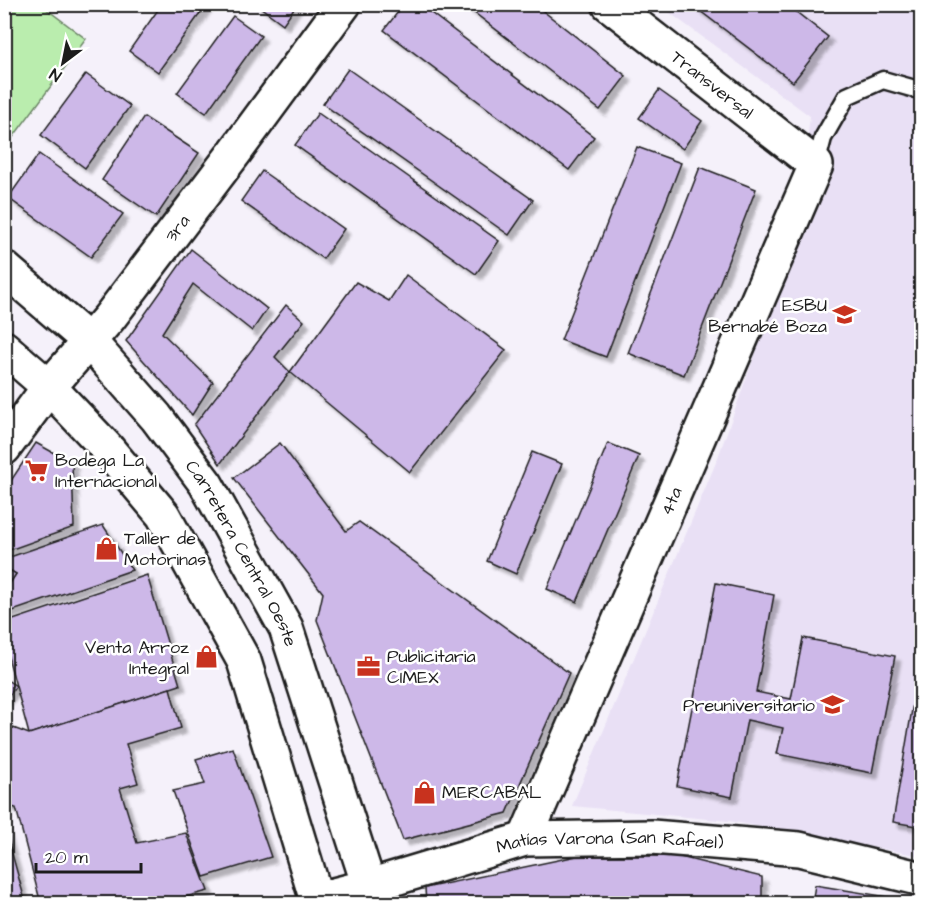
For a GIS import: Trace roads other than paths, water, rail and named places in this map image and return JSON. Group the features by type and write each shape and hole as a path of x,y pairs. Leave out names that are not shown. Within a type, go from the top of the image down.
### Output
{"main road":[{"name":"3ra","path":"4,448 49,387 109,318 228,162 344,4"},
{"name":"Transversal","path":"609,4 816,165"},
{"name":"4ta","path":"525,839 816,165"},
{"name":"Carretera Central Oeste","path":"4,268 89,341 156,417 206,484 286,628 370,895"},
{"path":"4,348 49,387 106,447 163,515 244,661 313,902"},
{"name":"Matías Varona (San Rafael)","path":"313,902 370,895 525,839 652,837 799,849 921,879"}],"lane":[{"path":"816,165 823,138 847,96 883,80 921,91"}],"place":[{"name":"ESBU Bernabé Boza","path":"845,315"},
{"name":"Bodega La Internacional","path":"37,470"},
{"name":"Taller de Motorinas","path":"106,548"},
{"name":"Venta Arroz Integral","path":"207,657"},
{"name":"Publicitaria CIMEX","path":"369,666"},
{"name":"Preuniversitario","path":"833,705"},
{"name":"MERCABAL","path":"424,792"}]}
